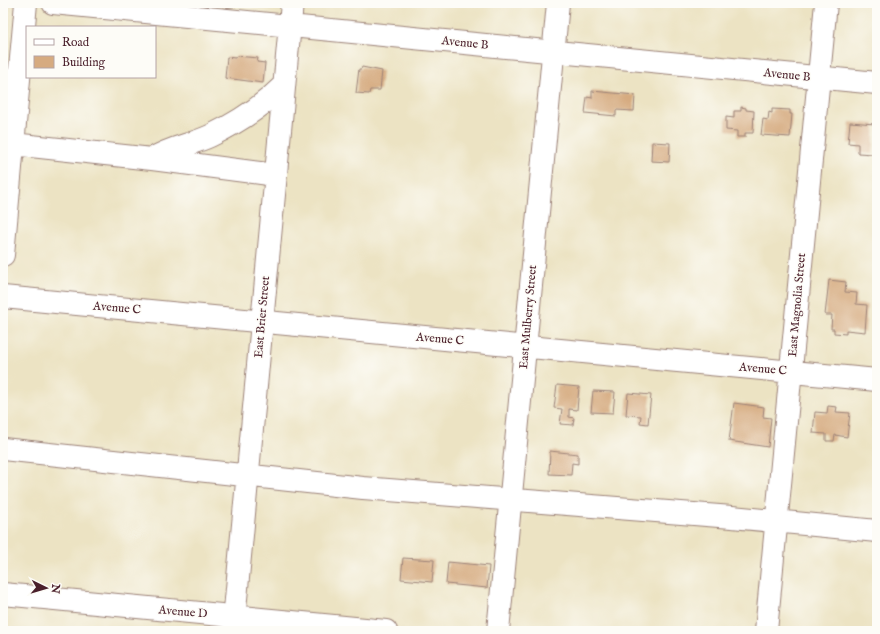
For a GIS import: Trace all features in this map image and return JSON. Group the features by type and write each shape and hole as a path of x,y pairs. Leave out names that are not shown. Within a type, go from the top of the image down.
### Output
{"street":[{"path":"3,255 8,144 26,3"},
{"name":"Avenue B","path":"53,3 877,83"},
{"name":"East Brier Street","path":"233,624 292,3"},
{"name":"East Mulberry Street","path":"498,631 558,3"},
{"name":"East Magnolia Street","path":"766,631 826,3"},
{"path":"152,159 166,150 209,136 242,119 269,100 284,85"},
{"path":"8,144 152,159 276,175"},
{"name":"Avenue C","path":"3,297 877,380"},
{"path":"3,450 363,488 777,521 877,531"},
{"name":"Avenue D","path":"3,594 233,624 386,631"}],"building":[{"path":"236,56 258,58 257,62 265,63 263,83 225,78 227,57 235,58"},
{"path":"362,67 382,71 380,90 370,90 369,94 356,93 359,69"},
{"path":"592,91 635,95 634,111 616,110 616,116 585,113 587,97 592,98"},
{"path":"741,107 746,108 746,110 754,111 753,133 745,133 745,137 737,137 737,131 726,130 726,117 734,118 734,111 741,111"},
{"path":"772,109 790,110 790,114 792,114 790,137 761,135 763,119 768,120 769,112 772,113"},
{"path":"850,122 875,124 873,154 858,153 858,144 848,143"},
{"path":"652,142 670,143 669,162 651,161"},
{"path":"829,280 846,282 845,292 857,293 856,304 867,305 865,332 846,330 846,334 834,333 834,329 831,329 832,315 825,315"},
{"path":"557,385 579,387 577,410 569,409 569,417 574,418 573,425 560,424 562,409 554,408"},
{"path":"593,391 615,392 613,413 591,412"},
{"path":"628,393 651,395 648,424 640,423 641,416 626,415"},
{"path":"734,403 764,407 763,417 771,418 768,447 729,441"},
{"path":"828,406 837,407 836,412 850,413 847,437 835,435 834,441 826,441 826,434 813,433 815,412 827,413"},
{"path":"550,451 578,454 578,464 572,463 571,475 549,474"},
{"path":"403,558 434,560 432,582 401,579"},
{"path":"448,562 489,566 487,588 446,584"}]}
